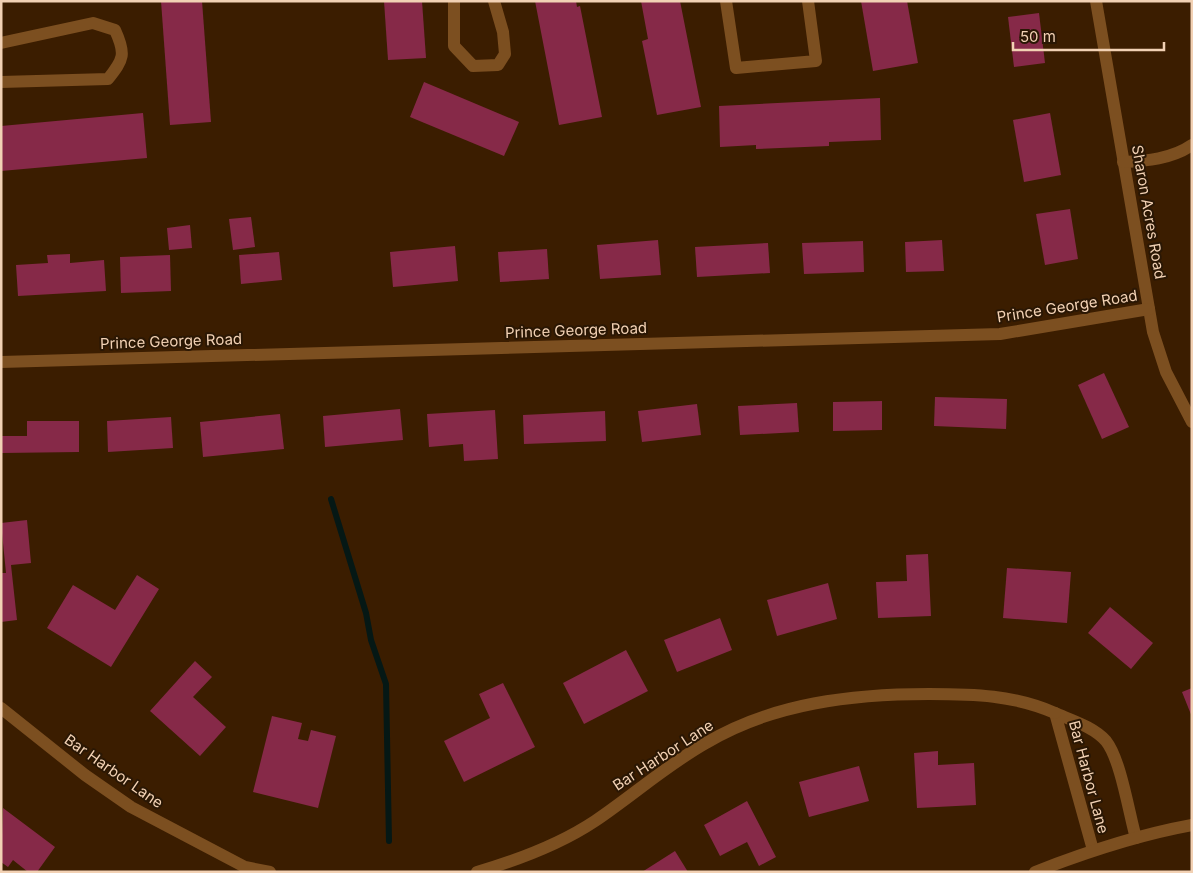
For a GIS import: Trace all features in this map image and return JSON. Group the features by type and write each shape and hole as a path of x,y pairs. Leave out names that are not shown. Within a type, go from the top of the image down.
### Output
{"street":[{"path":"454,1 454,46 473,66 498,66 505,54 503,32 494,1"},
{"path":"726,1 736,68 816,61 808,1"},
{"name":"Sharon Acres Road","path":"1096,1 1153,332 1166,372 1192,422"},
{"path":"1,43 93,23 115,30 122,46 122,61 108,78 1,82"},
{"path":"1123,162 1148,161 1182,152 1192,146"},
{"name":"Prince George Road","path":"1,362 1000,334 1148,309"},
{"name":"Bar Harbor Lane","path":"477,872 533,853 564,839 593,822 706,742 750,722 796,707 840,699 894,694 984,694 1032,703 1082,725 1106,741 1122,784 1136,838"},
{"name":"Bar Harbor Lane","path":"1,708 86,776 131,807 245,867 270,872"},
{"name":"Bar Harbor Lane","path":"1055,713 1093,850"},
{"path":"1035,872 1066,866 1093,850 1192,825"}],"building":[{"path":"161,1 202,1 211,122 170,125"},
{"path":"384,1 422,1 426,58 388,60"},
{"path":"535,1 576,1 577,7 580,6 602,117 559,125"},
{"path":"641,1 680,1 701,107 657,115 642,41 648,39"},
{"path":"861,1 907,1 918,63 873,71"},
{"path":"1039,13 1045,63 1014,67 1008,17"},
{"path":"424,82 519,122 504,156 410,117"},
{"path":"880,98 881,140 829,142 829,146 756,149 756,145 720,147 719,106"},
{"path":"143,113 147,158 1,171 1,126"},
{"path":"1050,113 1061,175 1024,182 1013,120"},
{"path":"1070,209 1078,259 1045,265 1036,214"},
{"path":"251,217 255,247 233,250 229,219"},
{"path":"190,225 192,248 169,250 167,228"},
{"path":"658,240 661,275 600,279 597,245"},
{"path":"942,240 944,271 906,272 905,242"},
{"path":"863,241 864,272 804,274 802,243"},
{"path":"768,243 770,273 697,277 695,247"},
{"path":"455,246 458,281 393,287 390,252"},
{"path":"547,249 549,279 500,282 498,252"},
{"path":"279,252 282,280 241,284 239,255"},
{"path":"70,254 70,263 104,260 106,291 18,296 16,265 48,263 47,255"},
{"path":"170,255 171,291 121,293 120,257"},
{"path":"1104,373 1129,427 1102,439 1078,385"},
{"path":"935,397 1007,399 1006,429 934,426"},
{"path":"882,401 882,430 833,431 833,402"},
{"path":"797,403 799,432 740,435 738,406"},
{"path":"697,404 701,435 642,442 638,411"},
{"path":"400,409 403,440 325,447 323,416"},
{"path":"495,410 498,459 464,461 463,444 429,447 427,414"},
{"path":"605,411 606,441 524,444 523,415"},
{"path":"280,414 284,449 203,457 200,422"},
{"path":"171,417 173,448 108,452 107,421"},
{"path":"27,421 79,421 79,452 2,453 2,436 27,436"},
{"path":"27,520 31,563 11,565 17,620 1,622 1,573 6,573 1,523"},
{"path":"928,554 931,616 878,618 876,582 907,581 906,555"},
{"path":"1007,568 1071,572 1067,623 1003,618"},
{"path":"137,575 159,589 111,667 47,628 73,585 115,610"},
{"path":"828,583 837,619 777,636 767,600"},
{"path":"1110,607 1153,643 1131,669 1088,633"},
{"path":"720,618 732,650 677,672 664,640"},
{"path":"626,650 648,691 584,724 563,683"},
{"path":"195,661 212,677 193,697 226,727 200,756 150,711"},
{"path":"503,683 535,747 464,782 444,741 490,718 479,694"},
{"path":"1192,688 1192,717 1182,692"},
{"path":"272,716 302,723 298,739 308,741 311,730 336,736 318,808 253,792"},
{"path":"938,751 938,765 974,763 976,805 917,808 914,753"},
{"path":"859,766 869,801 809,817 799,782"},
{"path":"747,801 776,857 759,866 747,842 720,856 704,825"},
{"path":"3,808 55,847 37,872 28,872 13,860 8,867 1,862"},
{"path":"675,851 688,872 642,872"}],"waterway":[{"path":"331,499 366,613 371,640 386,684 389,841"}]}
